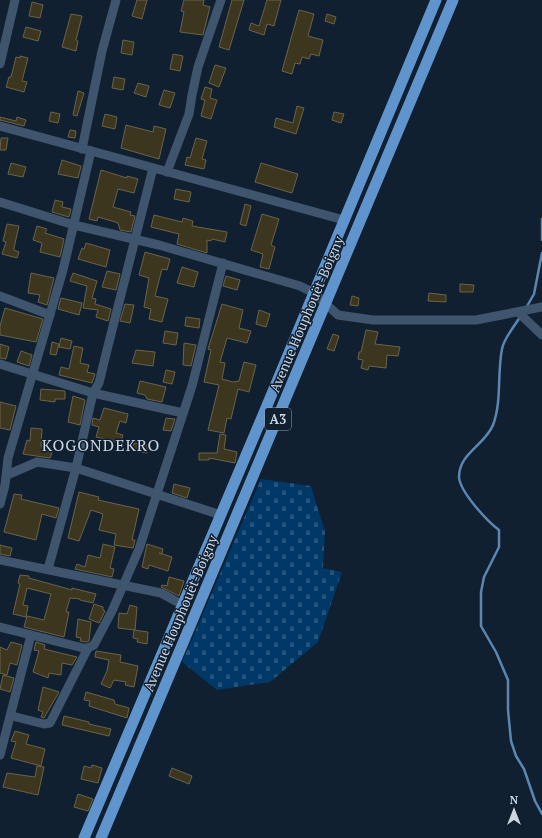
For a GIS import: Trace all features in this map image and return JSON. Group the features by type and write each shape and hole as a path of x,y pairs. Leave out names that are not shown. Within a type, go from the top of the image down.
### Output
{"highway":[{"name":"Avenue Houphouët-Boigny","path":"84,838 221,515 436,0"},
{"name":"Avenue Houphouët-Boigny","path":"101,838 453,0"}],"street":[{"path":"0,64 15,0"},
{"path":"82,149 102,51 116,0"},
{"path":"167,172 189,114 198,67 221,0"},
{"path":"0,126 344,220"},
{"path":"0,504 7,475 4,457 34,374 74,225 91,151"},
{"path":"48,569 76,468 93,393 98,382 136,240 153,168"},
{"path":"0,202 74,225 159,245 300,286 314,293 338,315 374,320 476,320 542,307"},
{"path":"12,716 44,724 50,723 88,648 94,645 112,611 139,549 192,386 223,263"},
{"path":"0,296 50,315"},
{"path":"518,312 542,334"},
{"path":"0,364 93,393 183,413"},
{"path":"7,475 37,462 76,468 221,515"},
{"path":"0,560 161,593 183,605"},
{"path":"0,627 88,648"},
{"path":"0,755 12,716 12,708 31,635"}],"green space":[{"path":"261,479 311,486 325,532 323,568 342,572 318,642 270,682 217,690 182,662"}],"building":[{"path":"137,0 147,0 142,19 132,16"},
{"path":"184,0 204,0 203,5 210,7 203,35 180,32 184,12 181,11"},
{"path":"232,0 244,0 229,50 219,47"},
{"path":"267,0 281,0 274,26 267,24 264,35 249,30 251,23 259,26"},
{"path":"32,2 43,5 40,18 29,16"},
{"path":"299,10 314,14 308,36 323,40 319,56 311,54 309,59 302,57 300,64 295,63 292,74 282,71"},
{"path":"71,14 82,16 76,40 78,41 76,51 62,47"},
{"path":"327,14 336,17 334,24 325,21"},
{"path":"26,27 41,31 38,41 23,37"},
{"path":"123,40 134,42 132,55 121,53"},
{"path":"173,54 183,56 180,71 170,69"},
{"path":"20,56 28,58 22,81 27,82 24,92 6,87 9,77 11,77 16,57 20,58"},
{"path":"215,65 226,68 219,87 209,83"},
{"path":"114,77 125,79 123,90 112,88"},
{"path":"138,83 149,86 146,97 134,93"},
{"path":"205,87 212,89 210,98 217,100 211,119 201,116 205,100 201,99"},
{"path":"164,90 175,93 170,108 159,105"},
{"path":"78,91 84,93 77,116 73,115"},
{"path":"297,106 304,108 296,134 274,127 276,118 293,123"},
{"path":"51,112 60,114 58,123 49,121"},
{"path":"334,112 344,114 341,123 332,120"},
{"path":"105,114 117,117 115,129 102,126"},
{"path":"0,117 16,121 17,117 26,120 24,126 0,120"},
{"path":"126,125 153,132 154,126 166,129 159,159 121,148"},
{"path":"70,130 76,131 75,138 68,137"},
{"path":"1,138 8,138 6,150 0,150"},
{"path":"196,138 207,141 202,159 206,160 204,169 185,165 187,157 190,158"},
{"path":"62,160 81,166 78,178 58,174"},
{"path":"11,163 26,167 23,177 8,174"},
{"path":"261,163 298,174 292,193 255,182"},
{"path":"101,170 127,178 127,176 138,179 134,193 118,189 113,207 131,212 130,215 135,216 131,232 120,230 118,223 112,221 98,217 97,221 89,219"},
{"path":"176,189 191,192 189,202 174,199"},
{"path":"55,200 63,202 62,207 71,209 69,217 52,212"},
{"path":"245,204 251,206 246,226 240,224"},
{"path":"262,214 279,219 271,245 275,247 269,269 260,267 263,254 251,250"},
{"path":"154,215 182,222 183,218 193,221 192,226 227,232 225,242 212,239 211,241 207,240 207,253 177,244 179,234 151,227"},
{"path":"7,224 19,226 14,248 14,250 19,252 17,258 2,254 6,242 3,241"},
{"path":"37,226 47,229 45,233 64,239 60,257 40,252 42,243 33,240"},
{"path":"86,243 110,250 106,267 78,259 82,248 84,249"},
{"path":"145,252 170,259 167,270 162,269 155,296 168,299 162,322 149,319 151,309 144,307 149,278 139,275"},
{"path":"182,267 198,272 194,287 177,283"},
{"path":"107,271 120,274 116,290 102,287"},
{"path":"31,273 54,278 47,305 38,302 40,295 28,293"},
{"path":"73,273 97,281 92,298 96,299 95,304 111,309 108,321 96,317 98,310 83,308 87,286 70,281"},
{"path":"226,276 240,280 237,290 223,286"},
{"path":"460,284 474,285 473,292 460,292"},
{"path":"429,293 446,295 446,302 428,301"},
{"path":"352,296 359,298 358,306 350,305"},
{"path":"61,298 82,303 79,315 58,309"},
{"path":"125,304 134,305 130,323 120,321"},
{"path":"222,304 243,310 239,328 251,331 247,343 227,338 220,362 225,363 222,379 233,382 239,381 244,362 256,365 249,392 238,389 231,419 227,418 224,433 208,430 219,385 204,382 211,350 208,349"},
{"path":"5,308 43,319 36,342 0,335 0,326"},
{"path":"259,310 270,314 266,327 256,324"},
{"path":"186,317 200,319 199,328 185,326"},
{"path":"366,330 378,332 375,344 400,347 398,356 387,355 386,368 369,366 368,370 361,368 363,360 358,359"},
{"path":"165,331 178,333 176,345 163,343"},
{"path":"333,334 339,336 334,351 327,349"},
{"path":"61,338 72,341 70,349 59,347"},
{"path":"52,342 59,344 56,355 50,354"},
{"path":"184,343 196,345 191,366 183,365"},
{"path":"0,344 9,347 6,359 0,358"},
{"path":"74,346 83,348 80,363 89,365 87,372 95,374 92,383 59,375 61,367 69,369"},
{"path":"136,350 155,352 153,366 132,363"},
{"path":"21,351 32,355 29,366 17,362"},
{"path":"166,370 175,372 172,384 163,382"},
{"path":"140,381 166,387 162,402 147,399 145,395 137,393"},
{"path":"41,389 65,391 65,399 55,399 55,402 40,400"},
{"path":"73,396 85,400 80,425 68,422"},
{"path":"0,402 16,406 10,430 0,428"},
{"path":"104,408 128,414 126,423 120,421 116,433 123,435 120,443 96,437 99,427 92,425 93,418 100,420"},
{"path":"166,418 175,419 171,431 163,430"},
{"path":"31,428 42,429 41,446 53,450 50,458 23,454 27,440 30,441"},
{"path":"220,434 226,435 224,449 237,452 235,463 209,458 209,460 199,460 199,453 217,453"},
{"path":"134,443 148,446 147,453 132,450"},
{"path":"174,484 190,488 187,498 172,493"},
{"path":"79,492 99,497 98,500 139,509 132,540 135,540 133,548 114,545 116,534 99,530 103,514 91,510 79,541 68,538"},
{"path":"14,494 22,495 21,499 59,508 56,518 42,514 36,540 4,532"},
{"path":"103,544 115,547 110,568 114,569 112,577 75,569 77,564 85,567 88,555 100,558"},
{"path":"147,544 163,549 162,554 172,557 168,571 149,565 148,569 142,567"},
{"path":"0,545 12,548 10,556 0,554"},
{"path":"20,575 29,576 29,578 72,590 72,588 96,594 93,603 70,598 66,612 69,612 64,637 24,627 27,616 44,620 51,594 27,588 23,605 28,606 26,617 13,614 20,584 18,583"},
{"path":"169,577 184,581 179,596 161,587 162,585 167,586"},
{"path":"94,604 103,607 103,610 105,611 99,623 89,619"},
{"path":"130,605 137,607 135,630 118,628 119,613 127,614"},
{"path":"78,619 91,622 89,641 87,642 80,641 81,638 76,637"},
{"path":"134,630 148,632 147,644 137,642 138,639 133,638"},
{"path":"11,642 22,645 17,665 10,663 7,675 0,673 0,647 7,650"},
{"path":"36,642 45,645 44,649 77,657 72,665 62,663 61,675 49,673 48,678 33,672 39,651 34,650"},
{"path":"96,651 121,655 120,662 138,666 134,687 125,685 126,682 114,680 110,688 101,684 107,671 109,660 95,657"},
{"path":"3,675 14,678 10,692 0,689"},
{"path":"43,687 59,692 44,718 41,717 43,712 38,710"},
{"path":"86,692 114,700 115,704 129,708 127,718 89,706 90,701 84,700"},
{"path":"64,716 111,729 109,736 62,725"},
{"path":"15,731 29,735 26,744 45,749 41,766 11,758 16,742 11,741"},
{"path":"92,765 102,768 98,783 81,779 84,766 91,768"},
{"path":"37,766 44,767 38,795 3,787 7,773 35,777"},
{"path":"172,768 192,776 189,784 169,776"},
{"path":"78,794 93,799 88,811 74,807"}],"waterway":[{"path":"542,219 542,240"},
{"path":"526,308 534,294 542,253"},
{"path":"520,317 503,345 498,407 493,425 489,432 463,462 459,477 469,498 481,513 499,530 499,547 484,577 481,592 481,626 496,652 508,680 508,710 511,741 516,756 524,769 535,801 542,814"}],"district":[{"name":"KOGONDEKRO","path":"101,445"}]}
